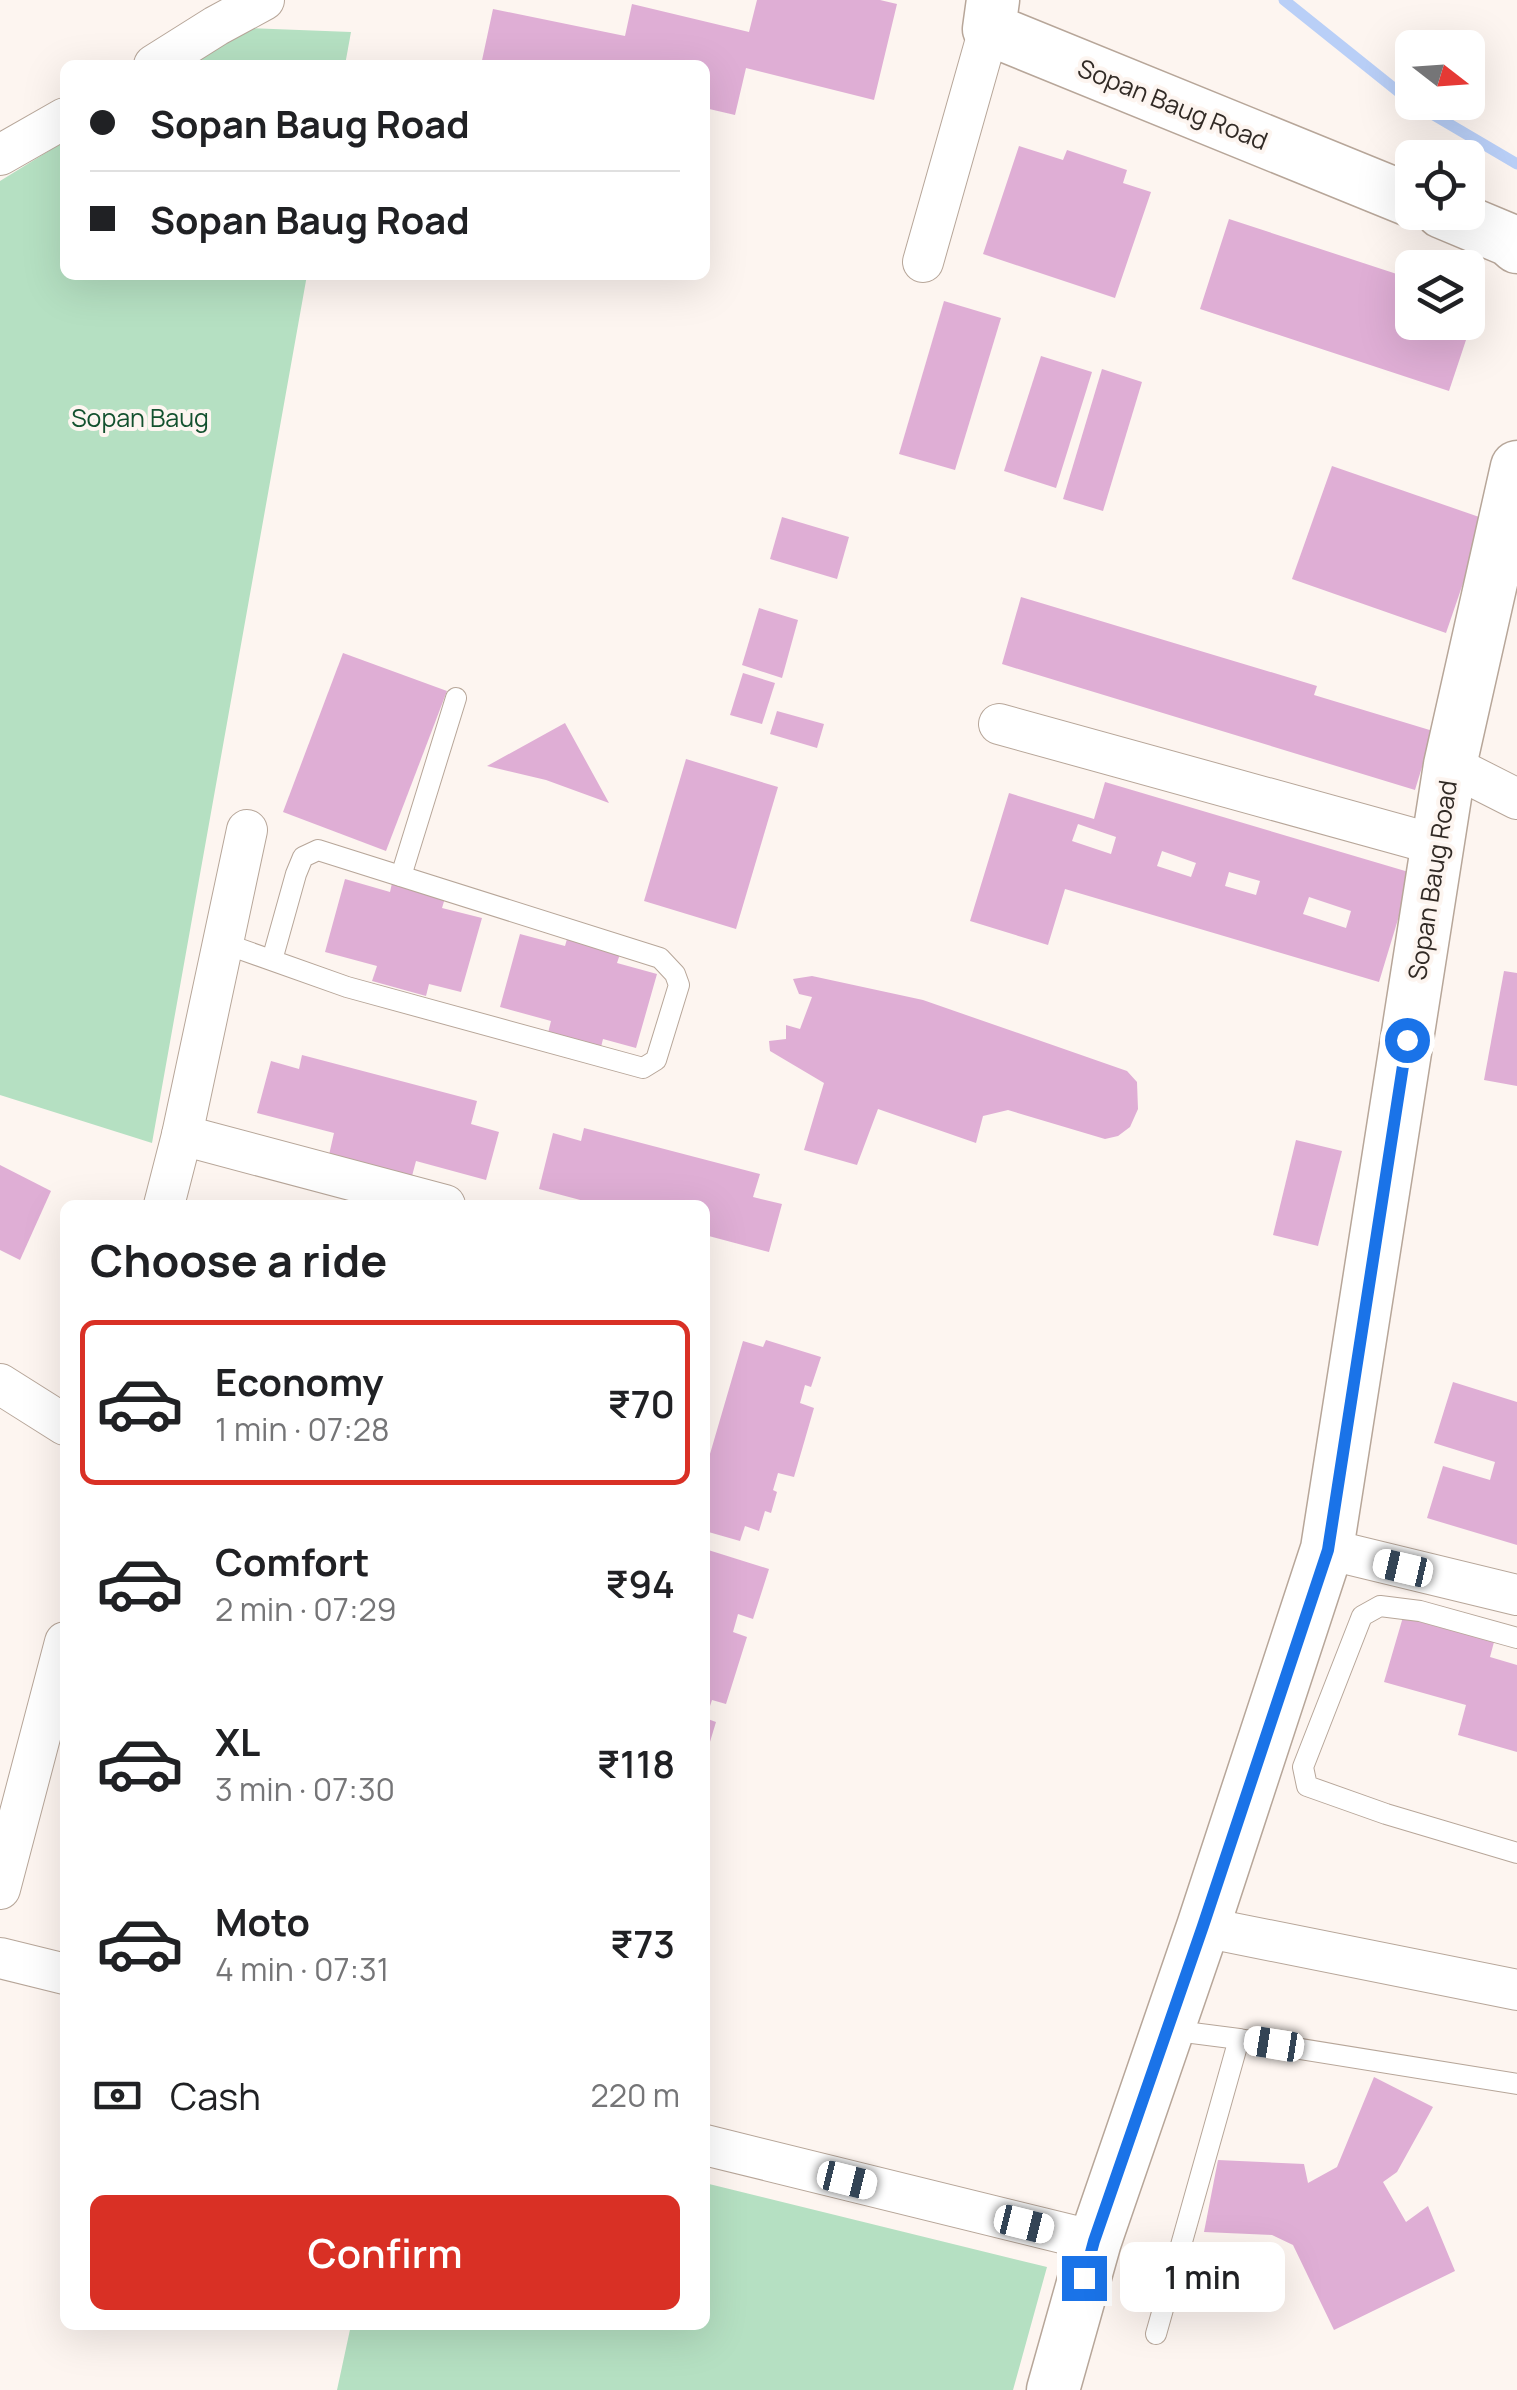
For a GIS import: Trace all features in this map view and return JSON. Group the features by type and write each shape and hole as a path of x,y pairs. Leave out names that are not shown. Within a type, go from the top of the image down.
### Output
{"street":[{"path":"162,60 264,0"},
{"path":"923,262 991,15"},
{"name":"Sopan Baug Road","path":"991,15 1395,193"},
{"path":"0,155 60,121"},
{"path":"1485,230 1517,247"},
{"name":"Sopan Baug Road","path":"1055,2390 1094,2241 1328,1550 1450,765 1517,468"},
{"path":"1000,724 1437,845"},
{"path":"1450,765 1517,799"},
{"path":"165,1200 248,830"},
{"path":"182,1135 394,1198"},
{"path":"0,1384 60,1423"},
{"path":"1328,1550 1517,1595"},
{"path":"0,1889 60,1661"},
{"path":"1203,1926 1517,1990"},
{"path":"0,1958 60,1973"},
{"path":"710,2146 1094,2241"}],"lane":[{"path":"400,876 456,698"},
{"path":"223,942 272,960 347,987 644,1068 656,1060 679,985 675,974 660,958 318,850 303,857 272,960"},
{"path":"1517,1638 1420,1611 1380,1606 1362,1616 1303,1766 1307,1786 1517,1853"},
{"path":"1167,2030 1240,2038 1517,2084"},
{"path":"1156,2334 1240,2038"}],"green space":[{"path":"249,28 351,32 346,60 197,60"},
{"name":"Sopan Baug","path":"60,144 60,280 306,280 152,1143 0,1095 0,181"},
{"path":"710,2184 1047,2267 1013,2390 337,2390 350,2330 710,2330"}],"building":[{"path":"757,0 880,0 897,4 874,100 746,68 735,115 710,109 710,60 482,60 493,9 625,36 632,4 749,32"},
{"path":"1019,146 1063,160 1067,150 1127,170 1123,183 1151,192 1115,298 983,254"},
{"path":"1229,219 1395,273 1395,340 1466,340 1449,391 1200,309"},
{"path":"944,301 1001,318 955,470 899,454"},
{"path":"1041,356 1092,372 1056,488 1004,471"},
{"path":"1102,369 1142,382 1103,511 1063,499"},
{"path":"1332,466 1485,519 1446,633 1292,579"},
{"path":"782,517 849,537 837,579 770,559"},
{"path":"1021,597 1317,686 1314,695 1433,731 1415,790 1002,664"},
{"path":"759,608 798,620 782,678 742,665"},
{"path":"343,653 447,691 386,851 283,812"},
{"path":"743,673 775,683 762,724 730,715"},
{"path":"777,711 824,724 817,748 770,734"},
{"path":"565,723 609,803 546,780 487,766"},
{"path":"686,759 778,787 736,929 644,901"},
{"path":"1105,782 1412,873 1379,982 1065,889 1048,945 970,921 1009,793 1094,819","holes":["1078,824 1116,837 1111,854 1072,841","1162,851 1196,863 1191,877 1157,866","1229,872 1260,881 1256,895 1225,886","1309,897 1351,911 1346,928 1303,914"]},
{"path":"345,879 390,892 392,883 445,898 442,908 482,918 461,992 429,984 426,996 372,981 377,966 325,952"},
{"path":"520,934 565,946 567,939 620,954 617,963 657,974 636,1048 603,1039 600,1051 547,1037 551,1021 500,1007"},
{"path":"1504,971 1517,973 1517,1086 1484,1080"},
{"path":"812,976 923,1000 1127,1071 1137,1082 1138,1109 1130,1127 1105,1139 1008,1110 983,1116 976,1143 878,1109 857,1165 804,1150 824,1083 770,1051 769,1041 786,1039 786,1025 800,1029 812,997 799,994 793,979"},
{"path":"302,1055 477,1101 471,1124 499,1132 486,1180 416,1161 412,1176 329,1155 334,1133 257,1113 271,1061 299,1069"},
{"path":"584,1128 760,1174 753,1197 782,1204 769,1252 710,1236 710,1200 580,1200 539,1189 553,1133 581,1141"},
{"path":"1296,1140 1342,1151 1318,1246 1273,1235"},
{"path":"0,1165 51,1191 20,1260 0,1250"},
{"path":"766,1340 821,1357 811,1387 805,1385 800,1403 814,1408 794,1477 778,1473 771,1513 765,1511 759,1531 745,1526 740,1541 710,1532 710,1454 743,1341 763,1347"},
{"path":"1453,1382 1517,1402 1517,1545 1427,1518 1443,1466 1490,1480 1495,1462 1434,1443"},
{"path":"710,1551 769,1569 753,1619 738,1614 733,1632 747,1637 726,1704 712,1700 710,1706"},
{"path":"1403,1617 1494,1642 1490,1657 1517,1665 1517,1752 1458,1735 1466,1705 1384,1682"},
{"path":"710,1720 716,1722 710,1742"},
{"path":"1374,2077 1433,2107 1397,2172 1383,2182 1406,2222 1428,2206 1455,2271 1334,2330 1293,2245 1272,2235 1204,2232 1218,2160 1304,2164 1308,2183 1337,2167"}],"waterway":[{"path":"1284,0 1410,101 1517,164"}],"route":[{"path":"1084,2278 1328,1550 1407,1040"}]}
